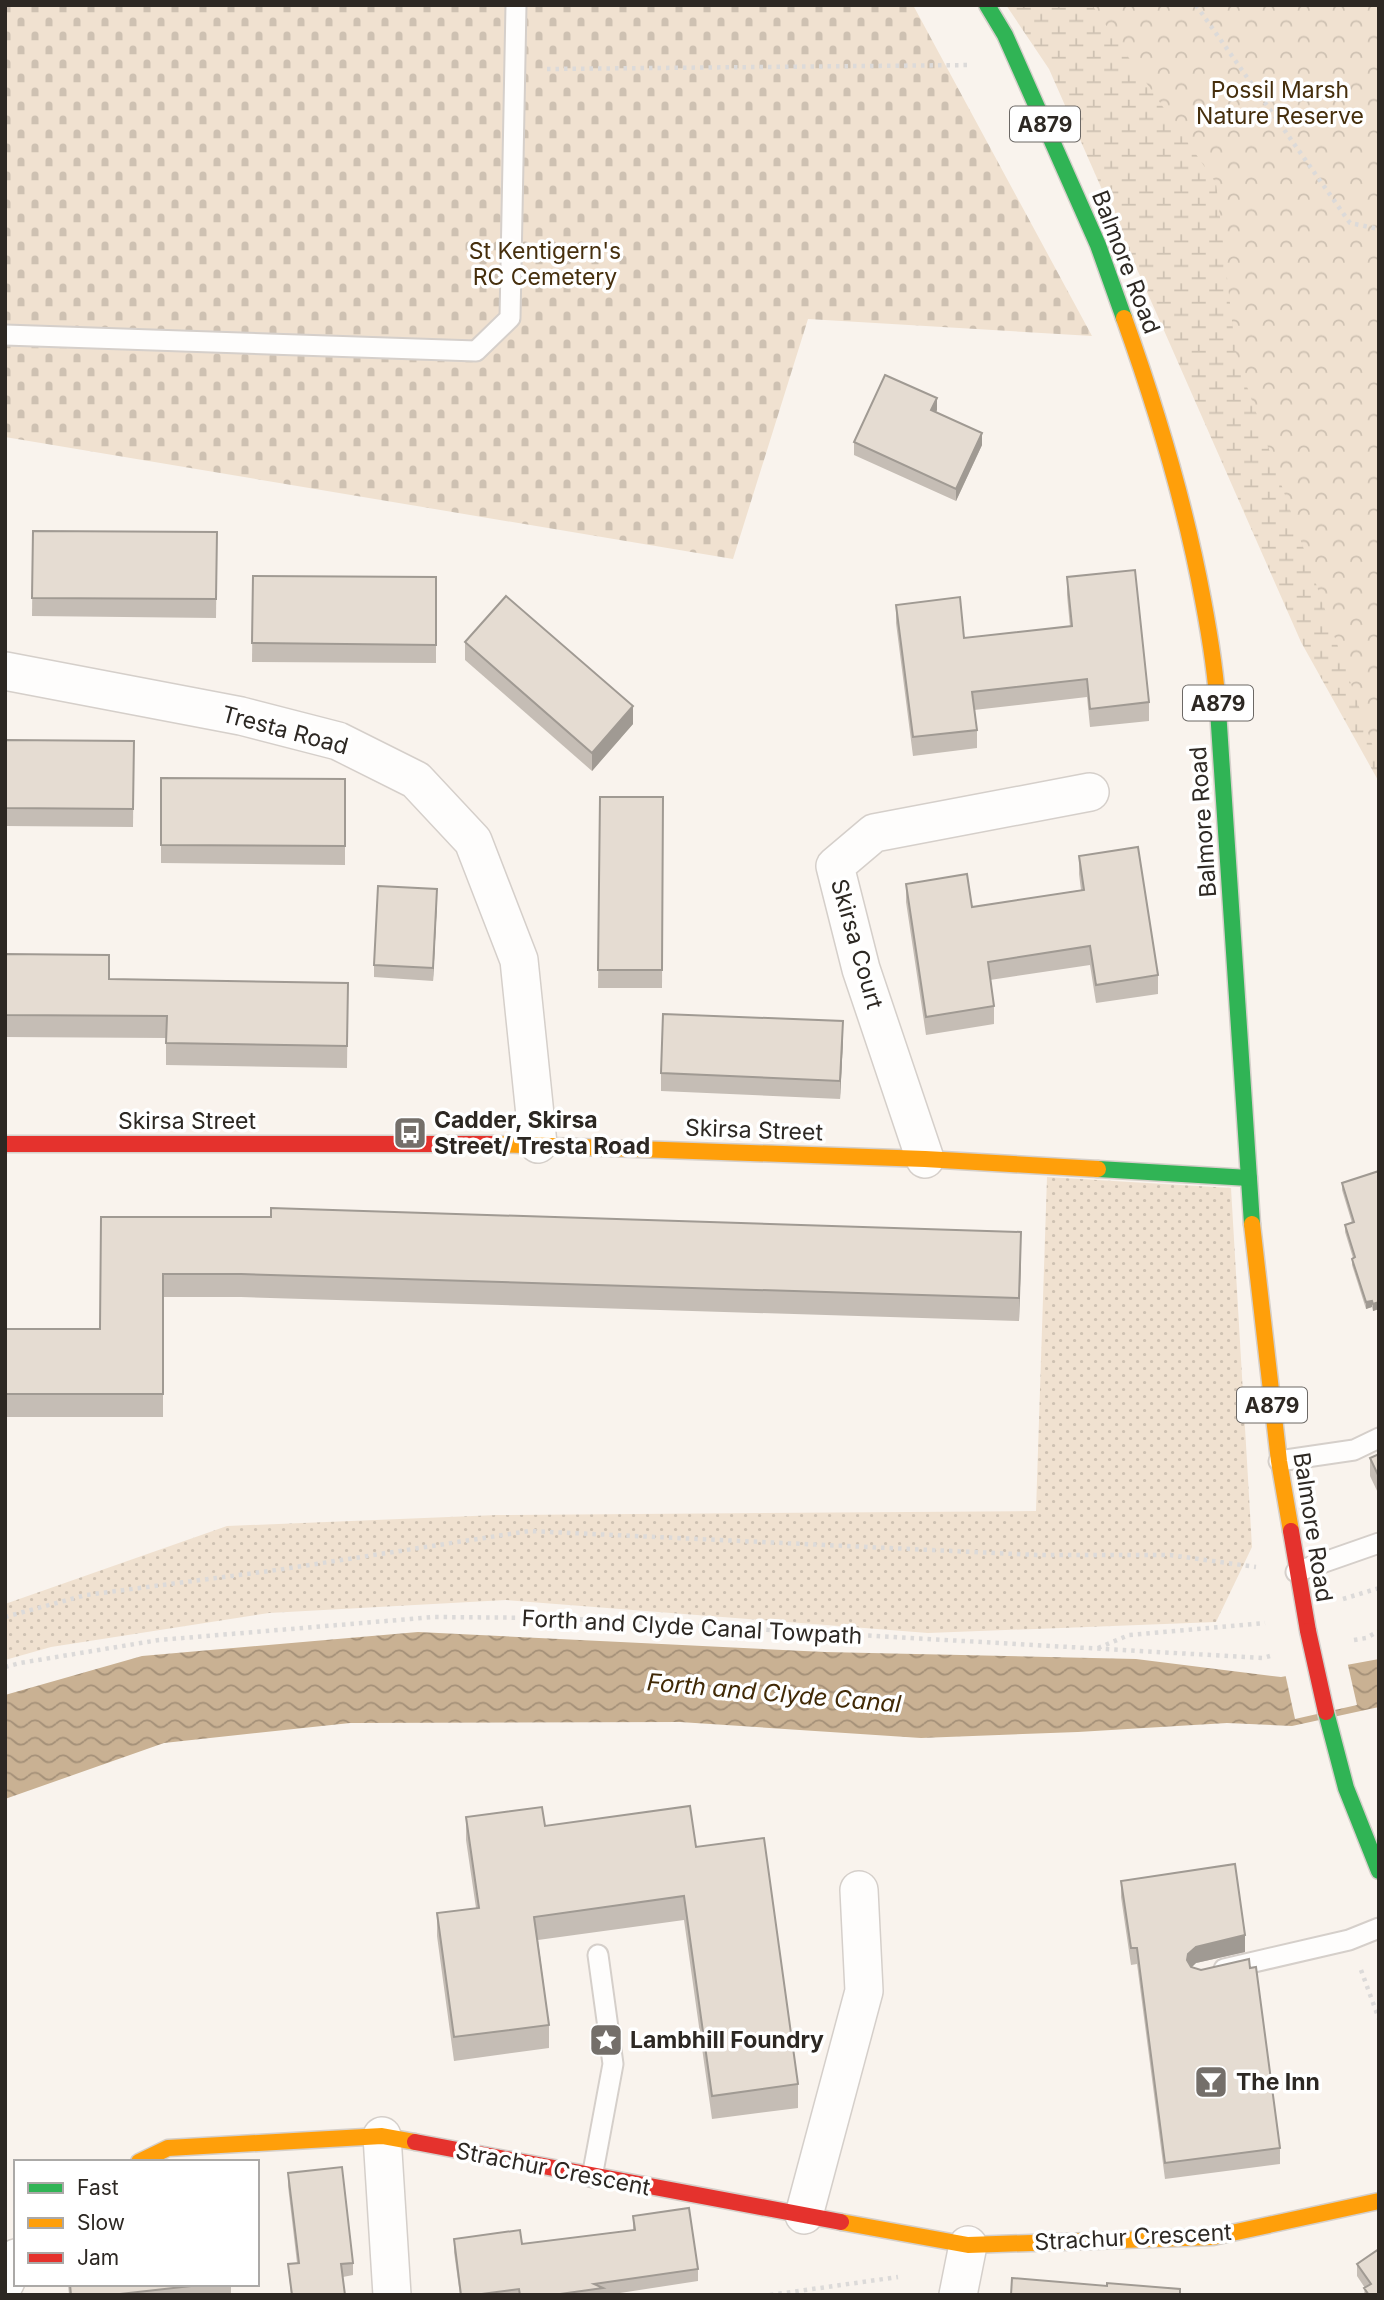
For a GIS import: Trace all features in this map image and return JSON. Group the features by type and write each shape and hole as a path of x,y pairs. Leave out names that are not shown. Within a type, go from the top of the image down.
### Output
{"street":[{"name":"Balmore Road","path":"987,5 1005,35 1098,245 1151,392 1191,536 1216,672 1253,1246 1279,1461 1296,1572 1325,1712 1346,1787 1379,1871"},
{"name":"Tresta Road","path":"5,671 241,716 338,741 416,780 473,842 519,960 538,1144"},
{"name":"Skirsa Court","path":"925,1158 861,969 835,866 874,833 1090,792"},
{"name":"Skirsa Street","path":"5,1144 538,1144 925,1158 1249,1178"},
{"path":"804,2215 864,1991 859,1890"},
{"path":"382,2136 392,2295"},
{"name":"Strachur Crescent","path":"143,2160 168,2148 382,2136 968,2245 1213,2237 1379,2201"},
{"path":"958,2295 968,2245"},
{"path":"5,2283 14,2263"}],"lane":[{"path":"5,335 476,351 510,318 516,5"},
{"path":"1279,1461 1354,1450 1379,1438"},
{"path":"1296,1572 1379,1542"},
{"path":"1199,1975 1349,1940 1379,1928"},
{"path":"592,2177 613,2064 598,1955"}],"path":[{"path":"1196,5 1350,223 1379,229"},
{"path":"515,69 1018,64"},
{"path":"5,1616 86,1595 277,1570 529,1531 1037,1555 1170,1555 1296,1572"},
{"path":"1097,1648 1129,1634 1273,1622 1304,1612"},
{"name":"Forth and Clyde Canal Towpath","path":"5,1667 159,1640 433,1617 558,1618 1263,1658 1276,1655"},
{"path":"1353,1641 1379,1631"},
{"path":"1349,1940 1379,2019"},
{"path":"770,2295 907,2276"}],"green space":[{"name":"St Kentigern's RC Cemetery","path":"5,5 913,5 1092,336 808,319 733,559 5,437"},
{"name":"Possil Marsh Nature Reserve","path":"1006,5 1379,5 1379,782 1301,642 1049,69"},
{"name":"Possil Marsh Nature Reserve","path":"1092,5 1379,5 1379,764 1236,355 1216,183"},
{"path":"1047,1177 1231,1188 1252,1547 1216,1622 928,1633 506,1600 269,1613 51,1647 5,1660 5,1604 227,1526 497,1515 1036,1511"}],"water":[{"name":"Forth and Clyde Canal","path":"418,1632 825,1652 1136,1659 1281,1677 1379,1659 1379,1707 1292,1726 1227,1723 921,1738 680,1722 350,1723 164,1743 5,1799 5,1695 142,1656"}],"pier":[{"path":"1347,1661 1357,1705 1295,1719 1285,1673"}],"building":[{"path":"885,375 937,398 931,410 982,433 956,489 854,442"},
{"path":"33,531 217,532 216,599 32,598"},
{"path":"1135,570 1149,702 1090,709 1087,679 972,692 977,730 913,737 896,605 960,597 964,638 1072,626 1067,577"},
{"path":"253,576 436,577 436,645 252,643"},
{"path":"506,596 633,706 592,753 465,642"},
{"path":"5,740 134,741 133,809 5,808"},
{"path":"161,778 345,779 345,846 161,845"},
{"path":"600,797 663,797 662,970 598,970"},
{"path":"1138,847 1158,975 1096,985 1090,946 988,962 994,1006 926,1017 906,884 967,874 972,907 1084,890 1079,856"},
{"path":"378,886 437,889 433,968 374,965"},
{"path":"5,954 109,955 109,979 348,983 347,1046 166,1043 167,1016 5,1015"},
{"path":"663,1014 843,1021 840,1081 661,1073"},
{"path":"1379,1171 1379,1302 1373,1304 1372,1301 1366,1302 1352,1259 1355,1257 1345,1225 1354,1222 1342,1183"},
{"path":"271,1208 1021,1232 1019,1298 241,1274 163,1274 163,1394 5,1394 5,1329 100,1329 101,1217 271,1217"},
{"path":"1379,1454 1379,1477 1370,1458"},
{"path":"690,1806 696,1847 764,1838 798,2084 712,2096 684,1896 534,1917 549,2025 454,2037 437,1913 479,1908 466,1817 542,1807 545,1826"},
{"path":"1235,1864 1245,1935 1196,1947 1188,1954 1187,1960 1191,1967 1201,1970 1249,1959 1250,1968 1256,1967 1280,2148 1165,2163 1137,1948 1131,1948 1121,1881"},
{"path":"342,2167 353,2263 341,2264 345,2295 292,2295 288,2264 299,2263 288,2173"},
{"path":"689,2208 698,2269 594,2284 603,2288 553,2295 520,2295 519,2289 461,2295 454,2239 520,2230 522,2244 635,2230 633,2216"},
{"path":"1379,2249 1379,2295 1369,2295 1364,2288 1371,2284 1357,2264"},
{"path":"1012,2278 1180,2289 1180,2295 1011,2295"},
{"path":"70,2286 191,2286 111,2295 71,2295"}],"traffic: fast":[{"path":"987,5 1005,35 1098,245 1124,318"},
{"path":"1218,710 1252,1224"},
{"path":"1098,1169 1249,1178"},
{"path":"1326,1712 1346,1788 1379,1871"}],"traffic: slow":[{"path":"1124,318 1159,422 1188,528 1208,628 1218,710"},
{"path":"492,1144 925,1159 1098,1169"},
{"path":"1252,1224 1279,1461 1291,1531"},
{"path":"143,2160 168,2148 382,2136 415,2142"},
{"path":"841,2222 968,2245 1213,2237 1379,2201"}],"traffic: jam":[{"path":"5,1144 492,1144"},
{"path":"1291,1531 1308,1631"},
{"path":"1308,1631 1326,1712"},
{"path":"415,2142 841,2222"}],"place":[{"name":"Cadder, Skirsa Street/ Tresta Road","path":"410,1133"},
{"name":"Lambhill Foundry","path":"606,2040"},
{"name":"The Inn","path":"1211,2082"}]}
